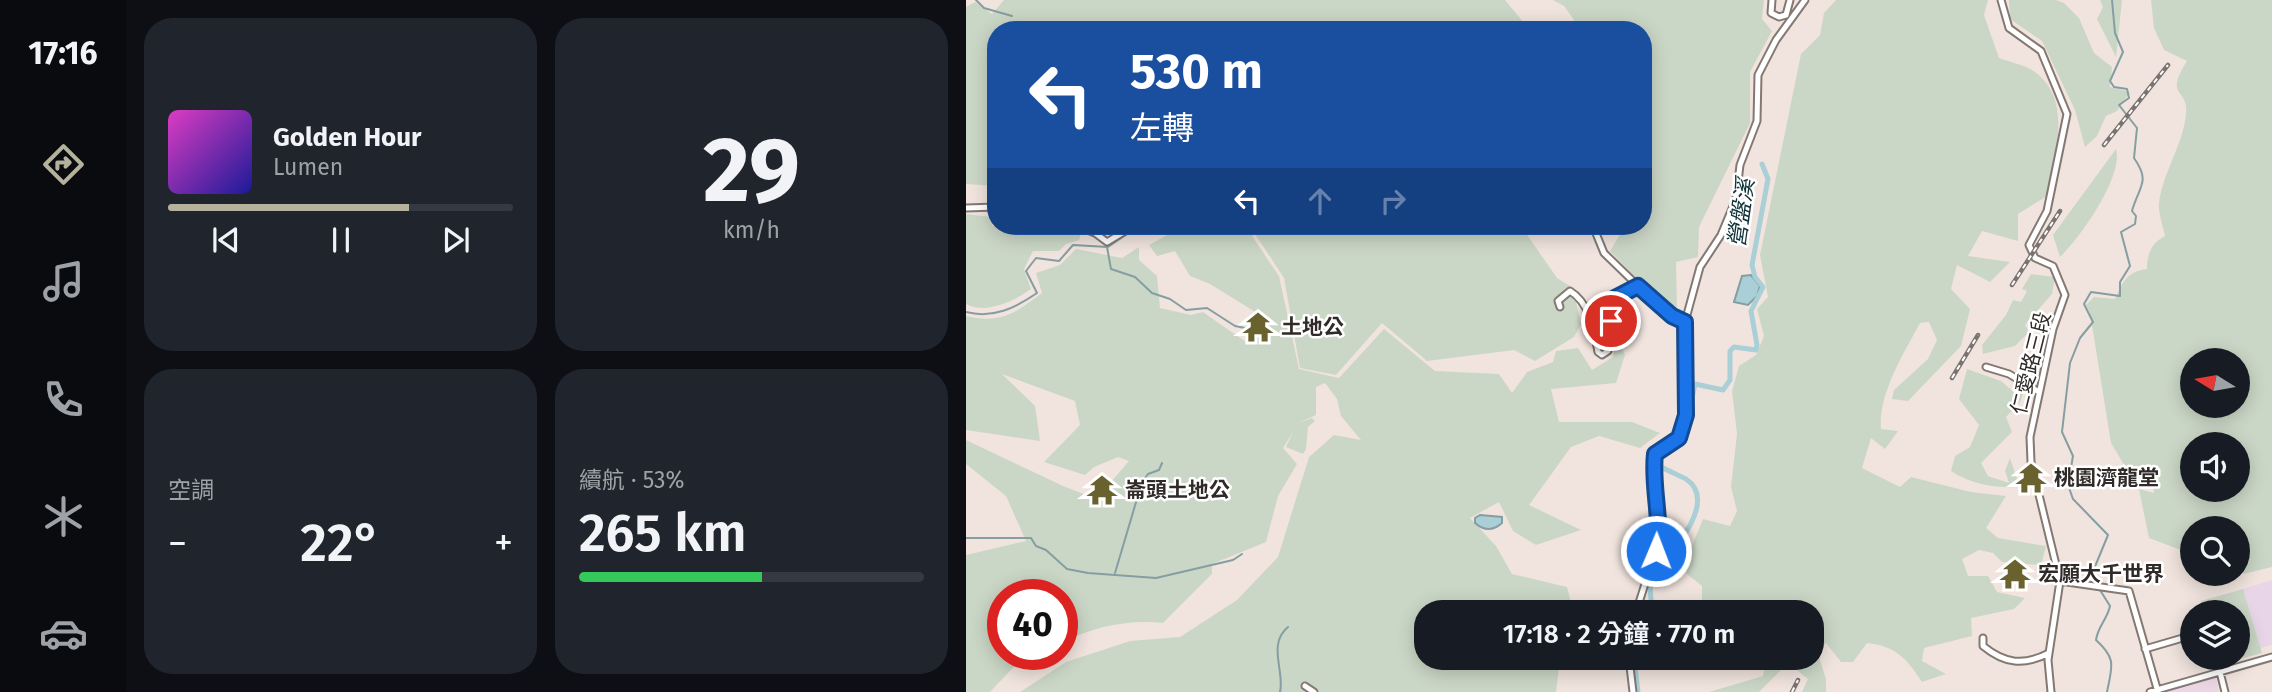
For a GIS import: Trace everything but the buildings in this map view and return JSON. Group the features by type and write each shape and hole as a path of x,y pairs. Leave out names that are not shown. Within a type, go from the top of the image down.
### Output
{"street":[{"path":"1772,0 1771,13 1779,17 1786,15 1790,0"},
{"path":"1640,600 1659,540 1654,502 1655,454 1679,438 1686,415 1685,322 1700,267 1721,235 1736,199 1740,165 1757,121 1758,75 1776,40 1805,0"},
{"name":"仁愛路三段","path":"2001,0 2009,28 2041,51 2067,114 2047,211 2029,245 2035,258 2053,266 2065,295 2056,318 2029,437 2031,461 2060,581 2049,653 2051,692"},
{"path":"966,208 987,207"},
{"path":"1098,235 1107,242 1119,235"},
{"path":"1597,235 1604,253 1672,316 1685,322"},
{"path":"1560,307 1558,301 1563,294 1570,291 1577,296 1589,315 1598,352 1605,355 1615,298 1638,286"},
{"path":"1986,367 2009,374 2039,392"},
{"path":"2060,581 2129,591 2157,691"},
{"path":"1983,638 1983,646 2006,660 2031,662 2049,653"},
{"path":"2145,649 2180,639"},
{"path":"2150,692 2272,657"},
{"path":"1630,670 1633,692"},
{"path":"2220,672 2225,692"},
{"path":"1305,685 1314,692"}],"shaded area":[{"path":"2272,580 2272,645 2260,648 2250,613 2250,600 2246,600 2243,589"},
{"path":"2216,678 2219,692 2165,692"}],"green space":[{"path":"1004,0 1505,0 1522,21 987,21 987,185 966,184 966,7 975,2 992,14"},
{"path":"1553,0 1764,0 1762,19 1772,31 1750,72 1750,123 1699,227 1698,257 1676,262 1677,308 1685,311 1681,318 1667,310 1610,251 1620,235 1652,235 1652,21 1573,21 1564,6"},
{"path":"1836,0 1988,0 1984,15 1999,58 2035,72 2047,84 2058,114 2057,147 2047,196 2018,214 2018,241 1982,231 1968,256 2010,262 1990,282 1957,265 1951,289 1970,309 1961,346 1908,401 1892,399 1894,390 1928,359 1937,340 1929,322 1920,323 1893,374 1881,416 1881,429 1898,431 1885,449 1871,438 1862,468 1900,487 1911,477 1971,492 2006,496 1986,528 1998,538 2046,546 2041,565 2002,562 1993,553 1979,550 1962,559 1968,576 1988,576 1997,592 2025,598 2014,609 1971,618 1972,636 1924,648 1922,661 1946,674 1922,682 1900,655 1886,647 1867,643 1853,662 1841,662 1826,643 1824,645 1824,600 1702,600 1702,586 1682,570 1703,519 1730,526 1737,511 1731,487 1737,434 1732,391 1739,366 1756,355 1764,336 1757,309 1768,297 1760,255 1801,54 1820,35 1824,13"},
{"path":"2009,0 2056,0 2064,3 2079,18 2094,53 2112,67 2110,87 2130,92 2117,111 2106,116 2097,136 2085,147 2075,110 2042,41 2010,19"},
{"path":"2100,0 2122,0 2116,57 2097,19 2103,7"},
{"path":"2151,0 2272,0 2272,567 2250,572 2250,516 2180,516 2180,550 2149,538 2139,489 2154,493 2152,478 2139,478 2123,463 2111,443 2090,313 2086,305 2094,297 2115,299 2126,278 2147,269 2151,249 2165,236 2159,203 2164,180 2184,125 2186,106 2177,82 2187,61 2164,50 2154,28"},
{"path":"2116,149 2117,161 2107,190 2089,222 2060,257 2053,235"},
{"path":"966,214 987,217 987,235 1080,235 1079,240 1066,244 1059,251 1033,251 1024,269 1031,289 1017,298 991,307 966,304"},
{"path":"1167,235 1254,235 1279,276 1299,369 1339,378 1384,329 1435,371 1499,374 1512,393 1527,372 1553,362 1556,351 1578,348 1592,370 1613,357 1616,335 1625,355 1616,383 1551,389 1559,422 1632,422 1660,433 1640,448 1599,436 1571,447 1529,505 1581,530 1536,545 1513,531 1499,502 1470,518 1496,546 1512,574 1567,587 1570,600 1414,600 1414,670 1559,670 1556,692 1020,692 1054,670 1078,670 1078,658 1130,641 1180,637 1237,600 1278,557 1309,457 1334,435 1361,440 1341,416 1337,399 1325,383 1316,387 1316,415 1298,423 1312,418 1315,421 1308,427 1303,454 1286,447 1293,432 1283,448 1297,464 1278,496 1266,542 1212,564 1212,574 1163,623 1111,625 1078,635 1078,579 987,579 987,670 1011,670 990,692 966,692 966,555 1026,541 1006,496 966,464 966,440 1063,486 1102,501 1111,482 1129,461 1118,457 1094,467 1085,475 1044,462 1080,425 1075,401 1002,374 1035,406 1040,441 966,430 966,316 999,318 1016,311 1042,293 1036,273 1060,265 1076,249 1122,258 1139,247 1139,260 1157,276 1160,308 1191,315 1203,312 1246,342 1255,344 1265,318 1210,284 1190,276 1175,251 1157,256 1149,245"},
{"path":"1256,235 1527,235 1557,278 1573,288 1581,324 1574,337 1535,361 1514,350 1427,361 1382,323 1336,375 1300,368 1284,278"},
{"path":"2031,274 2055,277 2052,294 2025,325 2029,332 2015,346 1983,354 1982,345 2006,315 2013,300 2021,302 2027,291 2022,289"},
{"path":"1967,369 2001,381 2017,395 2025,388 2020,402 2006,417 2012,432 1981,463 1988,476 2009,483 2005,471 2010,458 2017,479 2024,487 1986,485 1951,471 1955,456 1970,447 1979,425 1959,399"},
{"path":"2243,589 2246,600 2204,600"},
{"path":"2250,613 2262,653 2250,656"},
{"path":"1764,670 1781,670 1759,692 1709,692 1763,676"},
{"path":"1797,670 1823,670 1826,692 1802,692 1808,679"}],"water":[{"path":"1751,275 1760,286 1757,296 1748,305 1734,302 1742,276"},
{"path":"1480,515 1502,517 1502,523 1492,529 1482,528 1475,523 1475,518"}],"waterway":[{"path":"976,0 984,8 1012,16"},
{"path":"2098,585 2094,569 2108,535 2073,499 2068,485 2073,456 2062,432 2070,363 2080,338 2093,322 2084,304 2091,292 2120,296 2120,282 2130,266 2121,232 2135,224 2136,216 2132,211 2143,179 2134,158 2137,128 2119,105 2129,98 2127,89 2114,87 2110,81 2123,52 2115,33 2112,0"},
{"name":"營盤溪","path":"1651,600 1651,576 1655,564 1672,550 1684,535 1697,505 1694,487 1686,479 1661,467 1660,458 1684,437 1695,384 1723,390 1730,380 1730,351 1734,347 1756,350 1751,311 1763,287 1755,277 1752,265 1768,179 1762,164"},
{"path":"966,312 985,314 1003,311 1037,293 1026,271 1036,258 1059,261 1073,245 1108,247 1126,235"},
{"path":"1107,247 1111,269 1135,277 1152,293 1170,299 1186,310 1207,308 1235,326 1250,329"},
{"path":"1115,573 1142,482 1148,474 1159,470 1162,463"},
{"path":"966,538 1031,538 1036,546 1046,550 1067,569 1156,578 1233,560 1242,554"},
{"path":"2100,590 2110,606 2096,640 2110,658 2107,692"},
{"path":"1280,692 1278,650 1282,634 1288,627"},
{"name":"營盤溪","path":"1635,670 1638,692"}],"railway":[{"path":"2104,145 2168,65"},
{"path":"2012,285 2060,211"},
{"path":"1952,378 1978,335"},
{"path":"1792,692 1798,680"}],"place":[{"name":"土地公","path":"1258,327"},
{"name":"桃園濟龍堂","path":"2031,478"},
{"name":"崙頭土地公","path":"1102,490"},
{"name":"宏願大千世界","path":"2015,574"}],"route":[{"path":"1611,321 1615,298 1638,286 1672,316 1685,322 1688,400 1684,427 1679,438 1658,450 1654,457 1654,502 1659,535 1656,551"}]}
